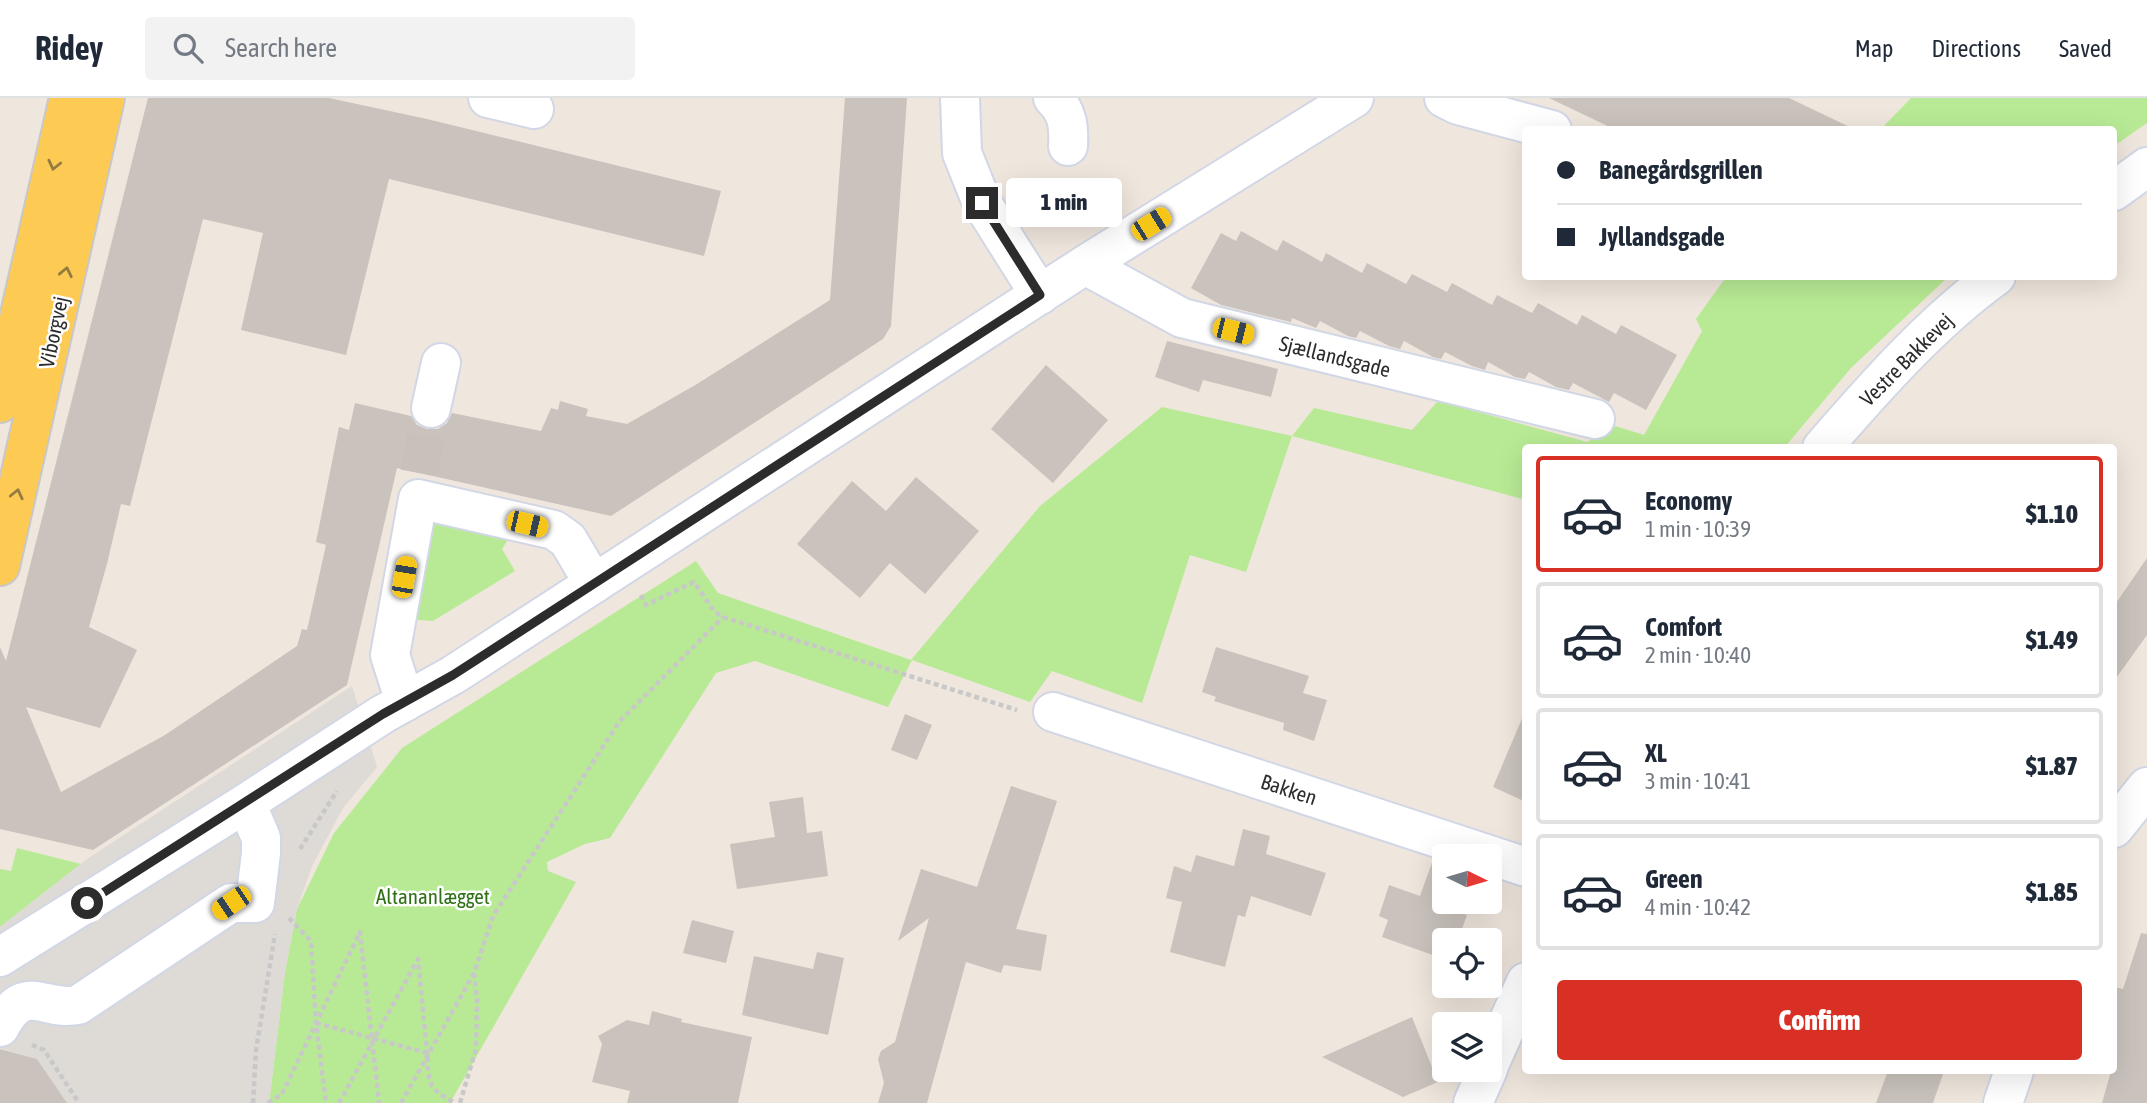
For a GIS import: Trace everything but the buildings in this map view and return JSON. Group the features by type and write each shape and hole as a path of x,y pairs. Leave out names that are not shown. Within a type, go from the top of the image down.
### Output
{"main road":[{"name":"Viborgvej","path":"0,402 69,98"},
{"name":"Viborgvej","path":"0,562 105,98"}],"street":[{"path":"488,98 534,109"},
{"path":"960,98 962,153 982,203 1040,295"},
{"path":"1054,98 1061,105 1069,125 1068,146"},
{"path":"9,951 405,702 453,675 1085,265 1354,98"},
{"path":"1444,98 1458,105 1537,126"},
{"path":"2117,189 2147,167"},
{"name":"Sjællandsgade","path":"1085,265 1182,318 1595,419"},
{"name":"Vestre Bakkevej","path":"1825,444 1860,404 1965,299 1991,280"},
{"path":"431,408 441,363"},
{"path":"405,702 390,655 419,486 554,530 568,540 594,583"},
{"name":"Bakken","path":"1053,712 1522,866"},
{"path":"2117,824 2147,787"},
{"path":"11,1033 6,1015 27,1001 39,1000 68,1007 78,1005 231,903 267,906 261,838 246,803"},
{"path":"1502,1036 1522,991"},
{"path":"2003,1103 2013,1074"},
{"path":"1473,1103 1482,1082"}],"path":[{"path":"646,605 694,582 714,611 723,617 1024,713 1053,712"},
{"path":"401,1103 474,973 493,916 619,722 723,617"},
{"path":"296,857 307,835 339,789"},
{"path":"267,906 311,941 316,1023 326,1103"},
{"path":"253,1103 267,906"},
{"path":"268,1103 282,1094 360,932 379,1103"},
{"path":"339,1103 418,959 429,1083 438,1094 458,1103 476,1049 477,1001 474,973"},
{"path":"316,1023 427,1054"},
{"path":"11,1033 44,1050 79,1103"}],"green space":[{"path":"1911,98 2147,98 2147,123 2117,144 2117,126 1884,126"},
{"path":"1724,280 1945,280 1851,368 1787,444 1522,444 1522,499 1292,436 1314,408 1412,430 1438,401 1587,442 1615,426 1644,435 1702,331 1696,319"},
{"name":"Altananlægget","path":"1162,407 1292,436 1246,572 1190,555 1142,703 1052,671 1030,702 912,660 888,707 755,661 716,673 610,838 585,844 547,862 548,871 576,882 450,1103 269,1103 285,972 297,909 334,833 402,748 696,561 718,593 911,660 1040,506"},
{"path":"434,520 512,533 502,549 515,571 433,621 405,619 423,529"},
{"path":"17,848 81,864 0,927 0,869 11,871"}],"shaded area":[{"path":"352,686 377,767 343,808 312,866 297,909 285,972 269,1103 67,1103 37,1059 0,1048 0,927 87,859"}],"tunnel":[{"path":"419,473 431,408"}],"route":[{"path":"87,903 383,714 453,675 1040,295 982,203"}]}
